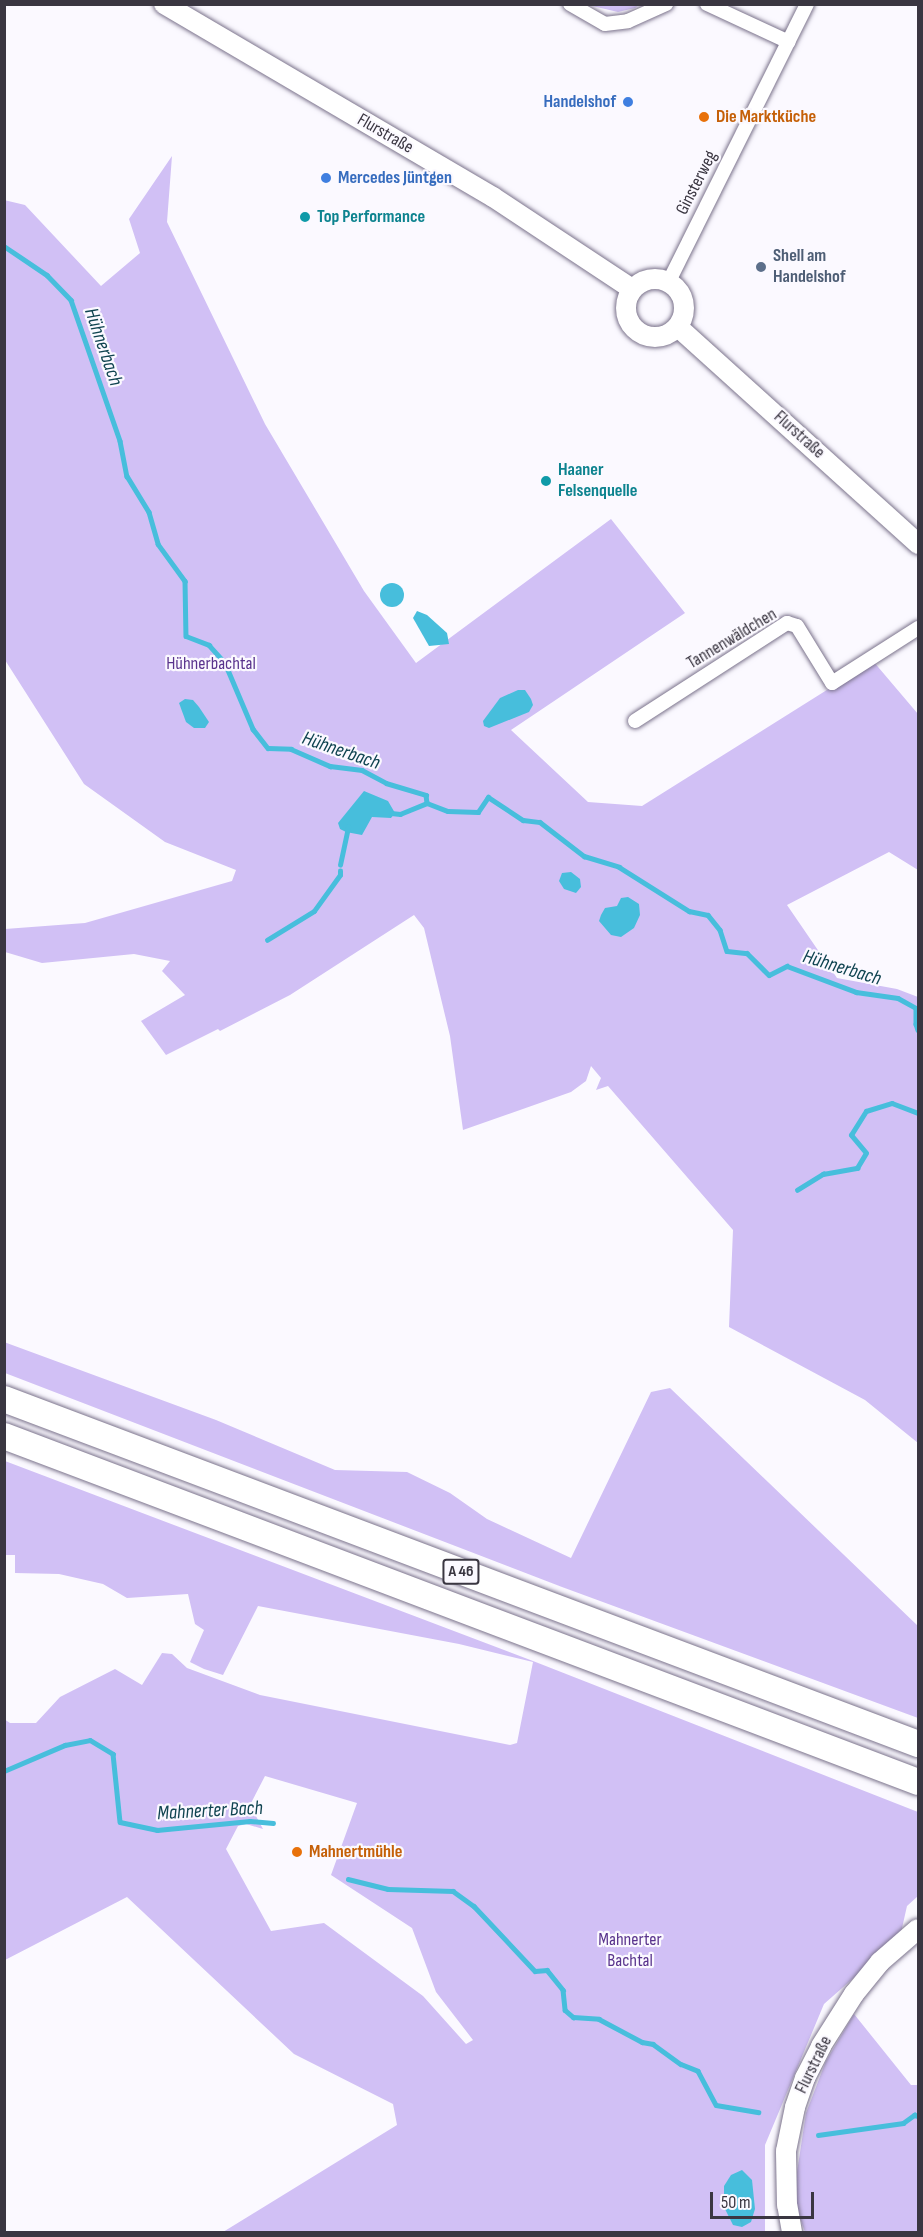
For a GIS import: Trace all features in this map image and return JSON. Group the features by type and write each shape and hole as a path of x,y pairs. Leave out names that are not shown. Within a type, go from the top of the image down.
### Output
{"highway":[{"name":"A 46","path":"4,1399 918,1744"},
{"name":"A 46","path":"4,1437 918,1782"}],"main road":[{"name":"Flurstraße","path":"164,4 493,197 632,289"},
{"path":"648,279 669,281 679,289 684,300 684,315 678,327 662,337 641,334 627,318 625,308 632,289 648,279"},
{"name":"Flurstraße","path":"678,327 918,544"},
{"name":"Flurstraße","path":"792,2232 787,2205 786,2151 795,2107 805,2078 821,2046 854,1994 880,1962 918,1929"}],"street":[{"path":"570,4 605,24 628,21 660,8"},
{"path":"707,4 789,42"},
{"name":"Ginsterweg","path":"669,281 807,4"},
{"name":"Tannenwäldchen","path":"635,722 787,623 797,626 832,682 918,628"}],"green space":[{"path":"588,5 639,5 618,12"},
{"name":"Hühnerbachtal","path":"172,156 167,222 265,424 364,591 416,663 611,519 685,613 511,730 588,802 642,806 873,661 918,714 918,870 889,852 787,905 837,978 897,989 918,997 918,1443 865,1400 729,1327 733,1230 608,1086 596,1090 601,1078 591,1066 586,1081 571,1092 463,1130 450,1036 424,928 414,915 290,995 220,1031 218,1029 166,1055 141,1021 185,995 162,971 170,961 134,954 42,963 5,952 5,929 85,923 232,881 236,870 165,842 84,784 5,660 4,200 25,205 101,286 140,253 129,219"},
{"path":"4,1342 216,1420 335,1470 407,1472 450,1493 487,1519 571,1558 651,1392 670,1388 918,1626 918,1718 562,1587 5,1373"},
{"name":"Mahnerter Bachtal","path":"5,1461 533,1661 918,1812 918,1896 907,1906 900,1937 824,2004 765,2145 765,2232 223,2232 397,2125 393,2104 294,2054 127,1897 5,1960 4,1719 10,1723 36,1723 60,1697 115,1669 142,1685 162,1653 172,1654 187,1668 260,1695 510,1745 517,1743 533,1662 459,1644 258,1606 223,1675 190,1662 204,1630 195,1624 188,1594 127,1598 103,1584 59,1574 15,1573 15,1555 5,1555","holes":["265,1776 357,1803 331,1875 412,1928 436,1992 473,2040 466,2044 423,1996 324,1923 271,1931 226,1849 238,1826 246,1824 263,1829 250,1805"]},
{"path":"854,2014 911,2085 918,2085 918,2232 805,2232 796,2207 797,2172 806,2113 826,2061"}],"water":[{"path":"392,583 400,587 404,595 400,603 392,607 384,603 380,595 384,587"},
{"path":"417,611 427,615 447,633 449,644 429,646 413,618"},
{"path":"518,690 525,690 531,699 533,705 529,712 489,728 484,726 483,721 500,698"},
{"path":"185,699 193,700 199,707 209,722 205,728 194,728 186,722 179,703"},
{"path":"364,791 388,801 395,813 391,818 372,817 362,835 340,829 338,823"},
{"path":"571,872 580,879 581,887 576,893 564,889 559,881 562,873"},
{"path":"628,897 639,904 640,915 634,928 621,937 611,935 599,921 601,915 605,908 617,906 621,898"},
{"path":"742,2170 752,2180 755,2209 751,2222 742,2227 733,2225 724,2207 724,2186 731,2175"}],"waterway":[{"name":"Hühnerbach","path":"4,246 47,275 71,300 120,441 127,476 149,512 158,544 185,581 186,636 209,645 225,663 253,729 268,748 291,749 330,766 362,770 386,783 426,795 427,803 448,811 478,812 488,797 523,820 540,822 584,856 619,867 689,911 708,915 720,930 727,951 747,953 769,975 787,966 856,992 898,998 916,1008 918,1030"},
{"path":"391,813 400,814 427,803"},
{"path":"340,865 348,827"},
{"path":"267,940 314,911 340,875 340,871"},
{"path":"797,1190 823,1174 857,1168 866,1153 851,1135 866,1111 892,1103 918,1113"},
{"name":"Mahnerter Bach","path":"4,1771 65,1745 90,1740 113,1754 120,1822 157,1830 250,1821 273,1823"},
{"name":"Mahnerter Bach","path":"348,1879 388,1889 453,1891 474,1906 535,1971 547,1970 563,1990 565,2010 573,2017 599,2019 642,2042 653,2044 681,2064 698,2071 716,2105 758,2112"},
{"name":"Mahnerter Bach","path":"818,2135 903,2123 914,2115 918,2116"}],"place":[{"name":"Handelshof","path":"628,102"},
{"name":"Die Marktküche","path":"704,117"},
{"name":"Mercedes Jüntgen","path":"326,178"},
{"name":"Top Performance","path":"305,217"},
{"name":"Shell am Handelshof","path":"761,267"},
{"name":"Haaner Felsenquelle","path":"546,481"},
{"name":"Mahnertmühle","path":"297,1852"}]}
